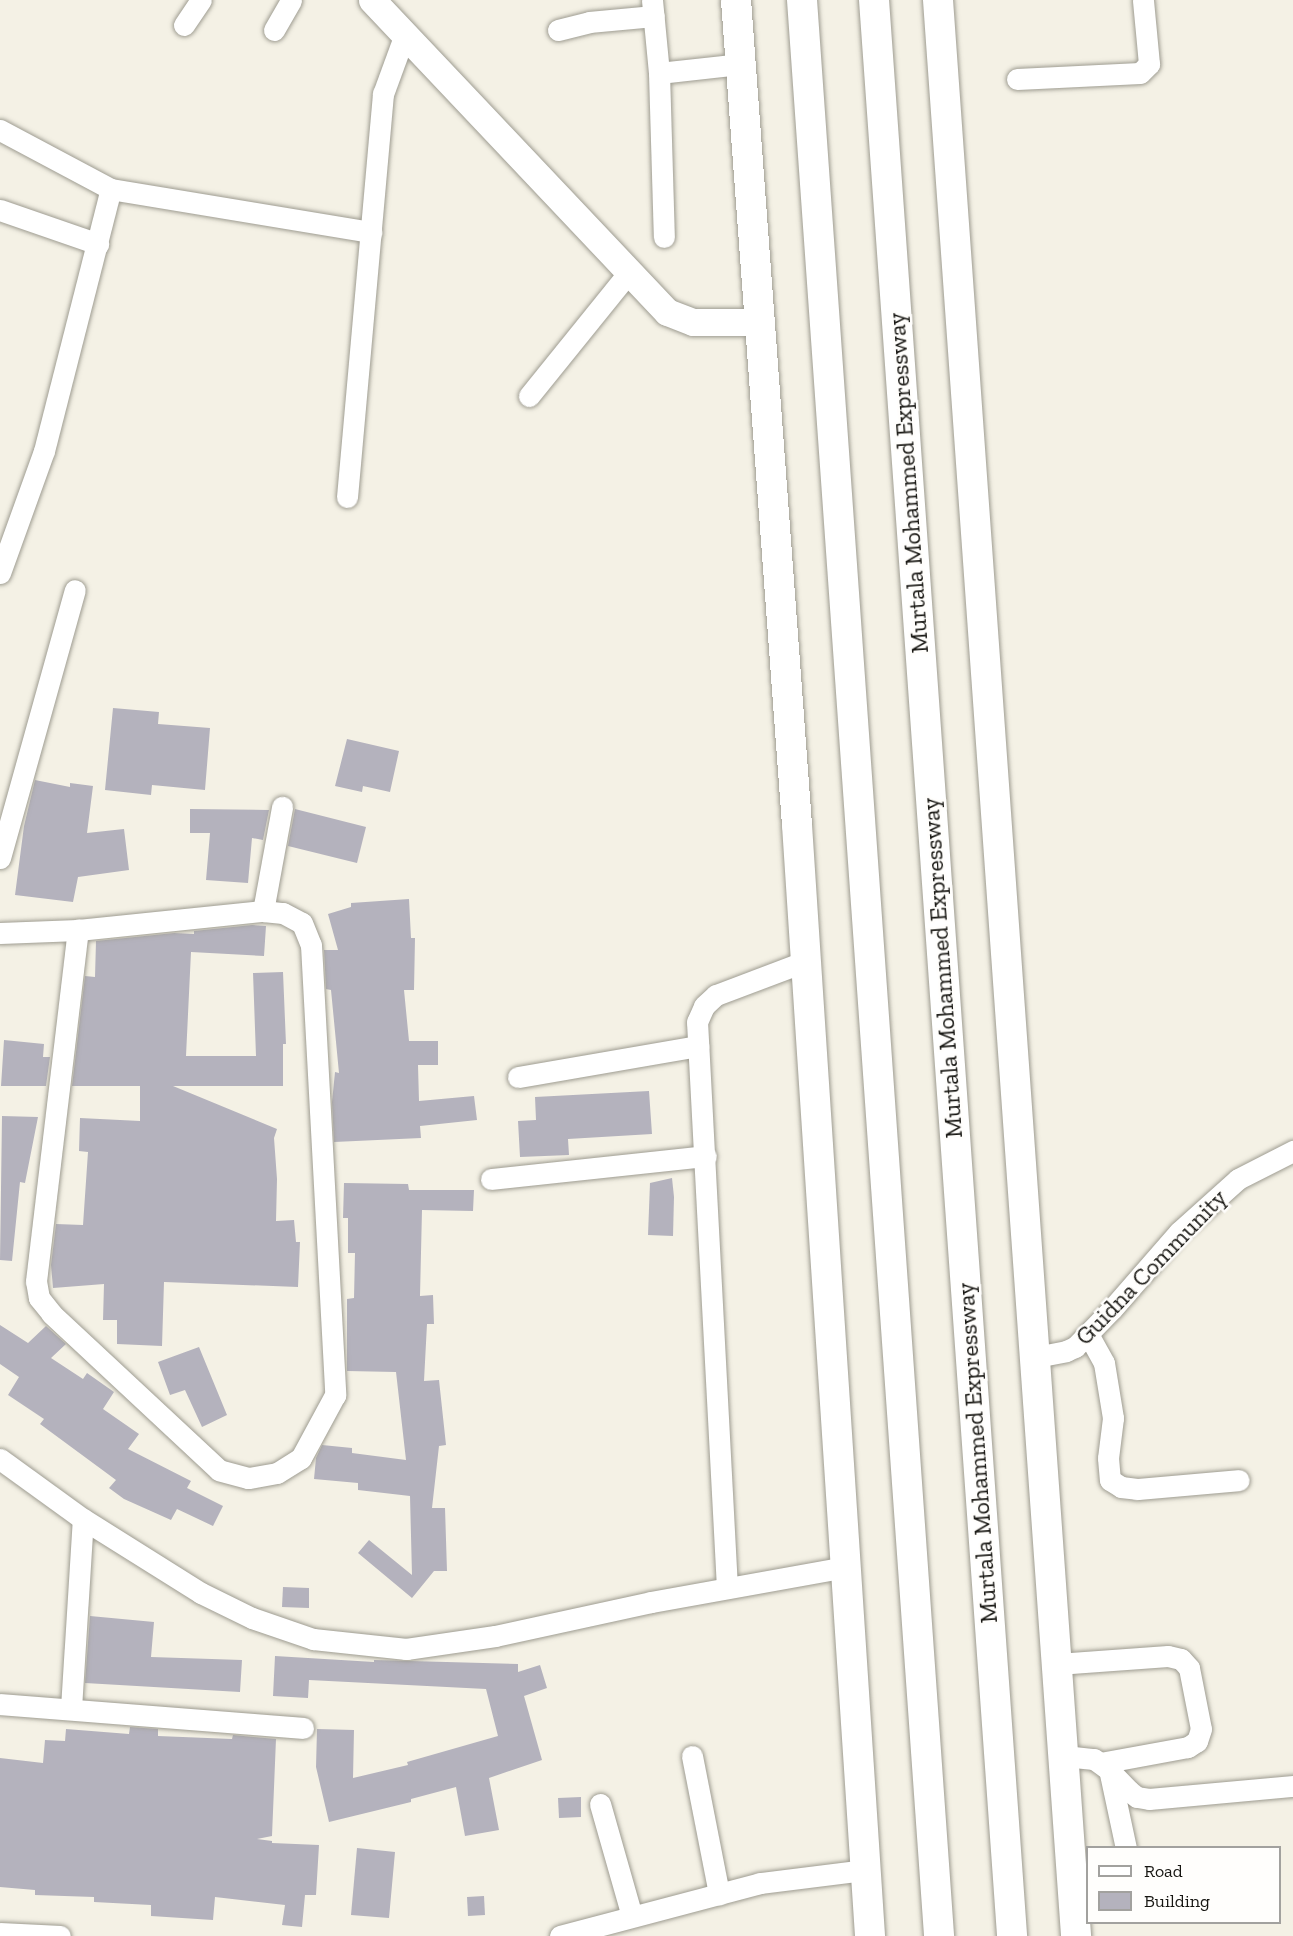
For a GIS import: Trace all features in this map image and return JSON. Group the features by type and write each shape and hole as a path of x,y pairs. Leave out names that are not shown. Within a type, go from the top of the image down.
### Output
{"highway":[{"path":"736,0 806,961 870,1936"},
{"path":"741,75 749,0"},
{"path":"802,0 939,1936"},
{"name":"Murtala Mohammed Expressway","path":"874,0 1012,1936"},
{"path":"927,0 946,106"},
{"path":"938,0 1076,1936"}],"main road":[{"path":"379,3 405,34 667,312 693,322 760,322"}],"street":[{"path":"184,25 201,0"},
{"path":"274,30 291,0"},
{"path":"1017,79 1140,73 1149,64 1143,0"},
{"path":"558,30 653,8 659,73 664,237"},
{"path":"347,497 383,94 405,34"},
{"path":"659,73 741,75"},
{"path":"0,130 111,189 371,232"},
{"path":"0,573 44,452 111,189"},
{"path":"0,210 98,244"},
{"path":"529,396 629,272"},
{"path":"0,858 75,590"},
{"path":"263,910 282,807"},
{"path":"0,933 78,930 263,910 283,913 302,923 311,945 335,1395 300,1458 277,1473 248,1478 219,1470 52,1314 39,1298 36,1281 78,930"},
{"path":"727,1588 706,1156 697,1022 704,1006 716,996 806,961"},
{"path":"518,1077 698,1046"},
{"name":"Guidna Community","path":"1036,1357 1066,1351 1088,1335 1179,1232 1238,1179 1293,1150"},
{"path":"491,1179 706,1156"},
{"path":"1088,1335 1104,1363 1113,1418 1108,1458 1110,1480 1121,1487 1137,1490 1239,1480"},
{"path":"0,1459 83,1519 201,1593 252,1618 313,1639 406,1649 495,1636 727,1588 846,1567"},
{"path":"71,1708 83,1519"},
{"path":"1058,1664 1168,1656 1182,1659 1189,1668 1201,1729 1197,1741 1188,1747 1105,1766"},
{"path":"0,1704 303,1728"},
{"path":"692,1756 719,1894"},
{"path":"1064,1756 1094,1759 1105,1766 1137,1797 1149,1799 1293,1786"},
{"path":"1105,1766 1125,1846"},
{"path":"600,1804 632,1916"},
{"path":"560,1936 760,1883 865,1870"},
{"path":"0,1933 60,1936"}],"building":[{"path":"113,708 159,712 158,724 210,728 205,790 152,785 151,795 105,790"},
{"path":"347,739 399,751 390,792 363,786 362,792 335,786"},
{"path":"35,780 70,787 70,783 93,786 87,833 124,829 129,870 78,877 73,902 15,895 24,826"},
{"path":"190,809 269,810 263,840 252,838 248,883 206,880 210,833 190,833"},
{"path":"295,809 366,827 357,863 288,846"},
{"path":"409,899 411,938 415,938 414,990 404,990 409,1041 438,1041 438,1065 418,1065 419,1101 474,1096 477,1120 420,1126 421,1138 334,1142 332,1102 335,1072 339,1073 331,990 326,989 324,950 338,950 328,914 351,907 351,903"},
{"path":"252,925 266,926 264,956 191,952 186,1056 256,1056 253,973 283,972 286,1044 283,1044 283,1086 173,1086 277,1129 274,1138 277,1179 276,1221 294,1220 296,1242 300,1242 298,1287 164,1282 162,1346 117,1344 117,1320 103,1320 104,1284 53,1288 51,1265 56,1224 83,1225 88,1152 79,1151 80,1118 140,1121 140,1086 72,1086 85,976 95,977 96,941 174,933 194,934 194,931"},
{"path":"4,1040 44,1044 43,1057 50,1057 46,1086 1,1086"},
{"path":"649,1091 652,1134 568,1139 569,1155 520,1157 518,1121 536,1120 535,1097"},
{"path":"2,1116 38,1117 25,1183 20,1182 12,1261 0,1260"},
{"path":"672,1178 673,1236 648,1235 650,1183"},
{"path":"344,1183 408,1184 409,1190 474,1190 473,1211 422,1210 420,1296 433,1295 434,1324 427,1324 424,1381 439,1380 446,1445 439,1446 432,1508 445,1508 447,1571 434,1571 412,1598 358,1553 369,1540 412,1575 410,1496 358,1490 358,1483 314,1479 316,1458 322,1445 352,1448 352,1453 406,1460 396,1372 347,1371 347,1299 354,1298 355,1253 348,1253 348,1218 343,1218"},
{"path":"0,1325 28,1343 46,1326 66,1344 51,1358 83,1379 87,1373 114,1392 103,1409 139,1434 128,1449 191,1481 187,1488 223,1506 213,1526 177,1509 171,1520 124,1499 109,1488 116,1480 40,1424 44,1419 8,1395 19,1377 0,1364"},
{"path":"199,1347 227,1415 202,1427 185,1390 170,1395 158,1362"},
{"path":"283,1587 309,1588 309,1608 282,1607"},
{"path":"90,1616 154,1622 151,1657 242,1660 240,1692 85,1683"},
{"path":"275,1656 374,1662 374,1660 518,1664 518,1672 540,1665 547,1688 524,1696 542,1760 489,1778 499,1830 465,1836 456,1787 411,1799 411,1802 329,1822 316,1767 317,1729 354,1730 353,1778 408,1765 407,1762 498,1736 486,1689 309,1680 308,1698 273,1696"},
{"path":"130,1727 158,1729 158,1736 232,1739 233,1735 276,1739 272,1836 257,1839 272,1841 272,1843 319,1845 316,1895 305,1895 302,1927 282,1925 285,1905 215,1897 213,1920 151,1916 151,1905 94,1902 94,1897 35,1895 35,1890 0,1887 0,1758 43,1763 45,1740 65,1741 66,1729 129,1734"},
{"path":"581,1797 581,1817 559,1818 558,1798"},
{"path":"357,1848 395,1852 389,1918 351,1915"},
{"path":"484,1896 485,1915 468,1916 467,1897"}]}
